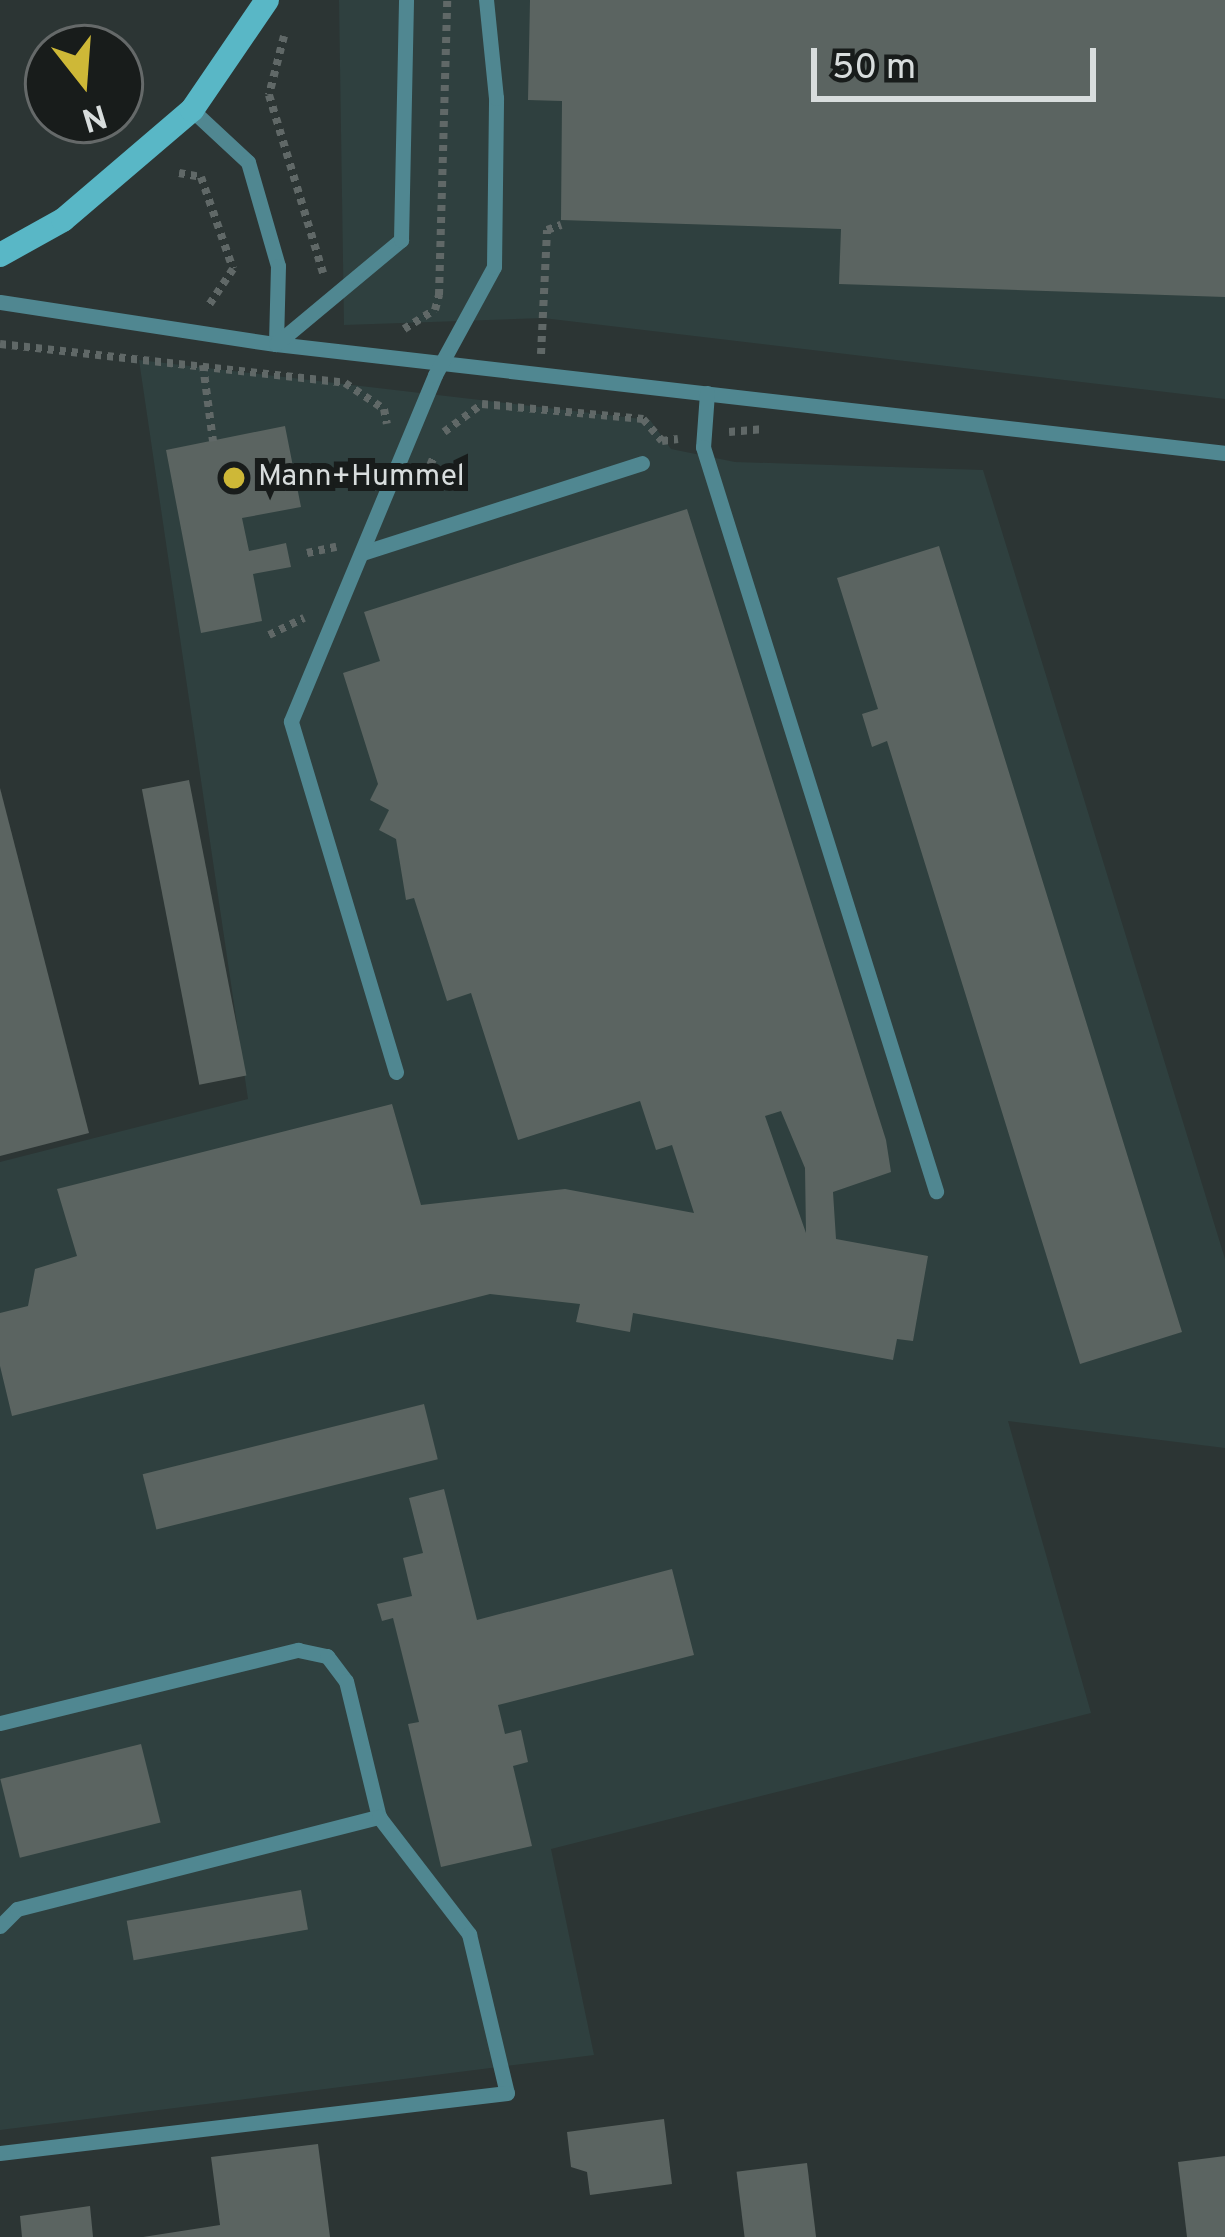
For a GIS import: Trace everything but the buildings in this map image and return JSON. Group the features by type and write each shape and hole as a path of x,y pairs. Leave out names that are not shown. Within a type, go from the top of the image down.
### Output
{"street":[{"path":"0,255 64,220 192,110 267,0"}],"lane":[{"path":"276,344 400,240 406,0"},
{"path":"397,1072 291,721 443,363 494,267 496,98 486,0"},
{"path":"192,110 248,162 278,266 276,344"},
{"path":"0,302 276,344 1225,453"},
{"path":"707,393 704,447 936,1191"},
{"path":"362,553 642,464"},
{"path":"0,1723 298,1650 327,1656 346,1681 379,1817 469,1934 507,2092 0,2152"},
{"path":"0,1926 17,1909 379,1817"}],"path":[{"path":"404,329 435,310 440,295 447,0"},
{"path":"296,16 273,54 268,95 332,297"},
{"path":"179,173 201,177 233,269 207,298 202,367 213,441"},
{"path":"538,410 547,230 561,225"},
{"path":"0,344 345,383 384,409 389,432"},
{"path":"328,566 347,527"},
{"path":"307,553 338,547"},
{"path":"268,634 302,622 311,604"}],"shaded area":[{"path":"339,0 1225,0 1225,399 543,318 344,325"},
{"path":"139,360 650,420 671,449 735,462 983,470 1225,1259 1225,1448 1008,1421 1091,1713 551,1849 594,2055 0,2130 0,1162 248,1099"}],"place":[{"name":"Mann+Hummel","path":"234,478"}]}
